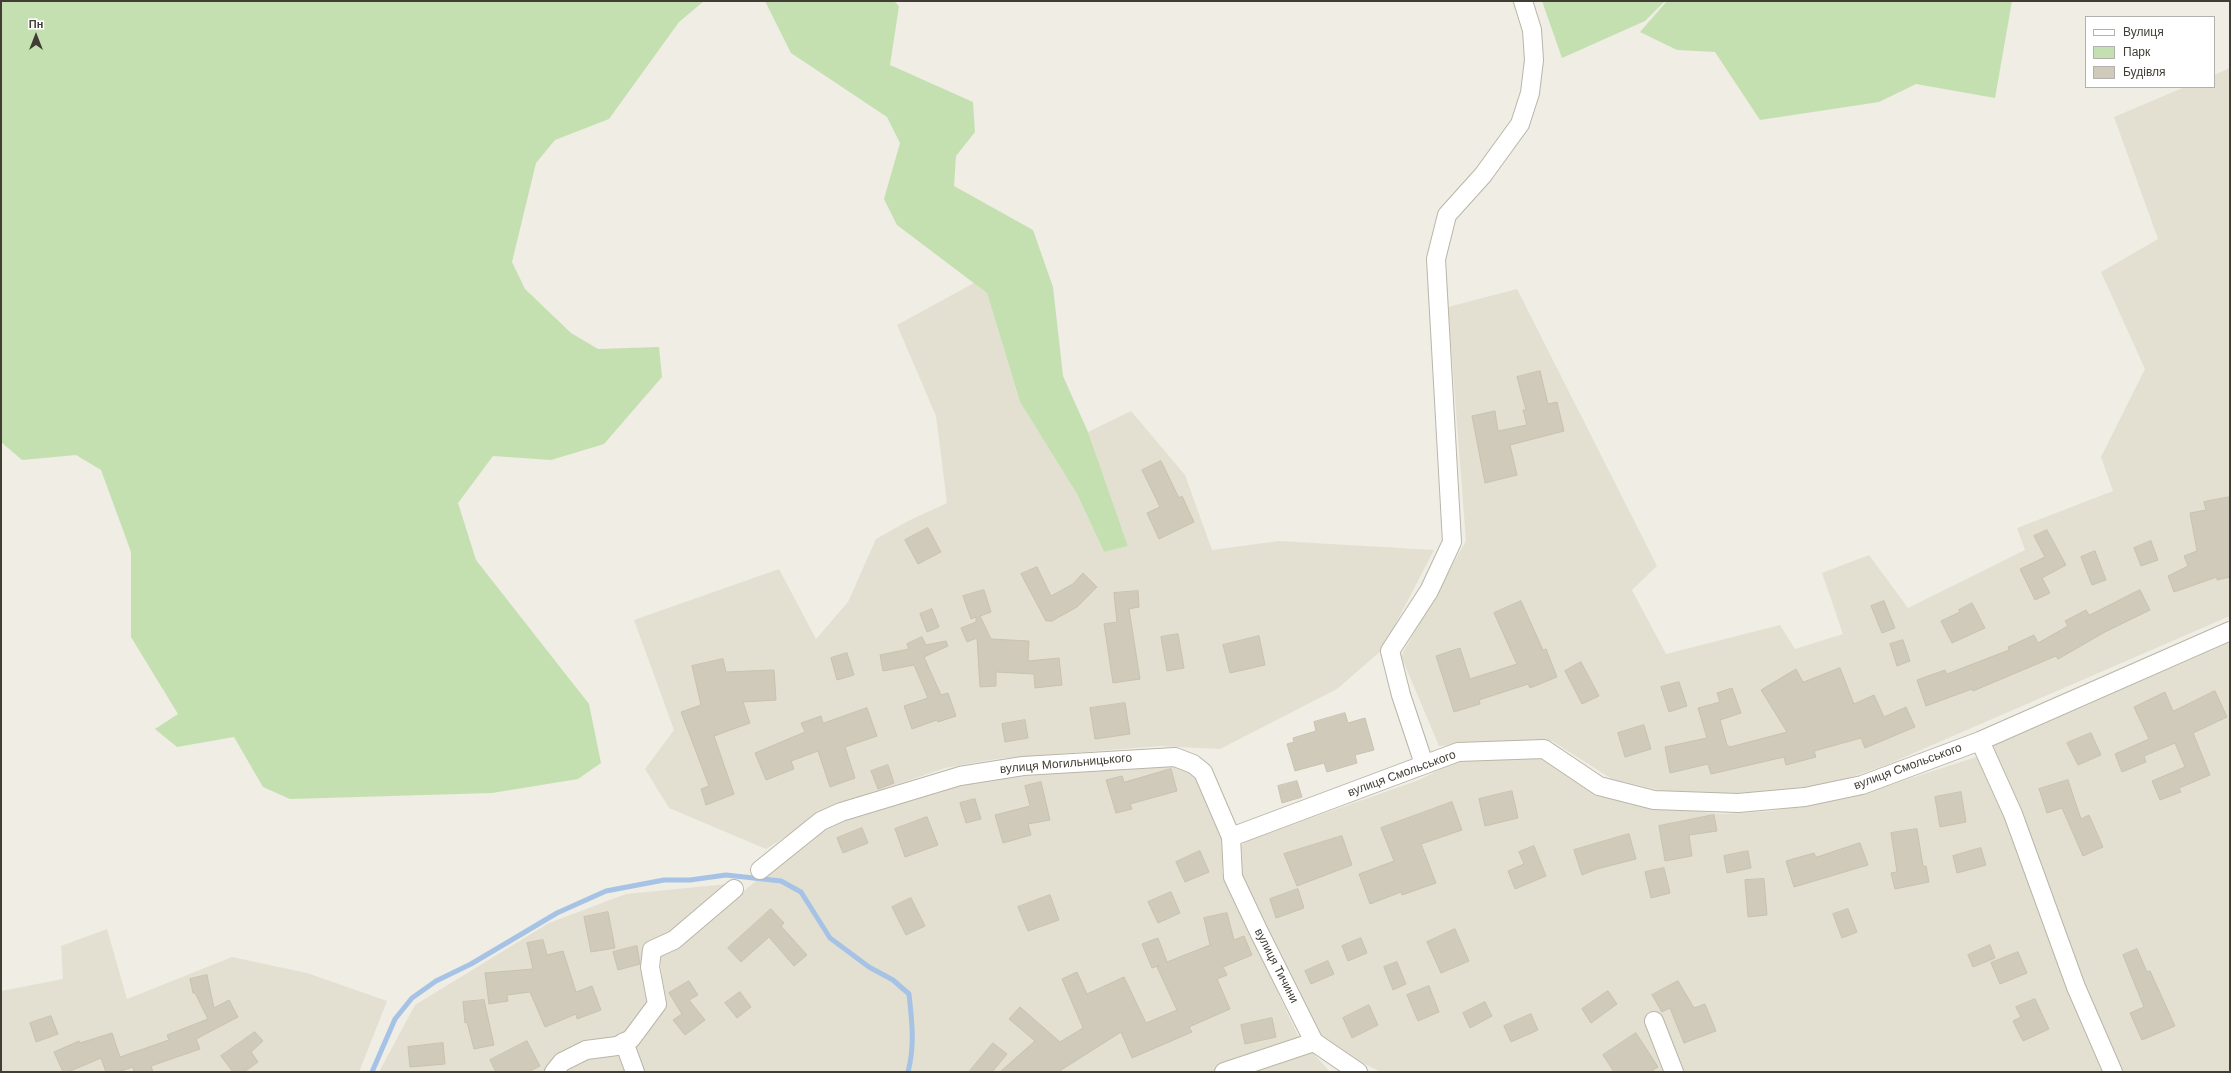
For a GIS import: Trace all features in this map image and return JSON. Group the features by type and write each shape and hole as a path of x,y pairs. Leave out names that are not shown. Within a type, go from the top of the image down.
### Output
{"street":[{"path":"1424,764 1401,695 1390,651 1429,591 1452,542 1436,258 1447,215 1483,174 1520,124 1530,93 1534,60 1532,30 1523,1"},
{"name":"вулиця Смольського","path":"1231,837 1458,752 1544,749 1599,786 1654,800 1738,803 1805,797 1862,785 1980,741 2230,630"},
{"path":"1980,741 2013,814 2076,987 2113,1072"},
{"name":"вулиця Могильницького","path":"760,870 821,821 841,812 960,776 1023,766 1098,760 1175,758 1193,764 1203,772 1231,837"},
{"name":"вулиця Тичини","path":"1231,837 1234,877 1259,932 1314,1042 1358,1072"},
{"path":"554,1072 562,1062 586,1050 617,1046 632,1039 657,1004 650,967 652,950 674,940 734,890"},
{"path":"1654,1021 1674,1072"},
{"path":"624,1042 635,1072"},
{"path":"1224,1072 1314,1042"}],"shaded area":[{"path":"2230,68 2230,616 1886,765 1831,784 1757,793 1676,794 1612,779 1552,741 1439,746 1401,656 1466,541 1448,307 1517,289 1657,566 1632,590 1666,654 1780,625 1795,649 1843,634 1822,573 1869,555 1908,608 2025,550 2017,528 2113,491 2101,457 2145,369 2101,272 2158,239 2114,117 2183,88 2215,88 2215,75"},
{"path":"974,283 987,293 1020,402 1077,494 1104,552 1128,546 1088,432 1131,411 1185,475 1212,550 1279,541 1434,550 1382,650 1337,689 1220,749 1160,746 996,759 945,768 834,806 766,849 669,808 645,769 674,730 634,620 779,569 816,639 848,602 876,539 908,521 947,503 936,416 897,325"},
{"path":"2230,640 2230,1072 2119,1072 2079,979 1991,745"},
{"path":"1530,756 1544,759 1597,796 1645,806 1723,814 1772,811 1853,797 1976,757 1994,783 2108,1072 1381,1072 1334,1049 1316,1031 1237,865 1240,847 1246,841 1419,780 1450,764 1468,758"},
{"path":"1176,763 1197,780 1218,826 1224,850 1222,872 1298,1036 1330,1072 644,1072 635,1047 662,1010 661,956 685,942 773,866 826,826 885,804 996,775"},
{"path":"728,884 689,922 649,945 652,1002 624,1038 589,1040 558,1057 545,1072 379,1072 415,1005 549,923 626,894"},
{"path":"107,929 127,999 232,957 307,973 387,1001 359,1072 1,1072 1,991 63,979 61,946"},
{"path":"588,1054 621,1054 628,1072 563,1072"}],"green space":[{"path":"1,1 704,1 679,22 609,119 555,140 536,163 512,262 525,289 571,333 598,349 659,347 662,377 604,444 551,460 493,456 458,503 476,560 589,704 601,763 578,779 492,793 290,799 263,787 234,737 177,747 155,729 178,714 131,637 131,552 101,470 76,455 22,460 1,442"},
{"path":"765,1 894,1 899,6 890,65 973,102 975,132 956,156 954,186 1033,230 1053,287 1063,376 1088,432 1128,546 1104,552 1077,494 1020,402 987,293 897,225 884,199 900,143 887,117 791,53"},
{"path":"1542,1 1665,1 1645,21 1562,58"},
{"path":"1667,1 2012,1 1995,98 1916,84 1879,102 1760,120 1715,52 1677,50 1640,32"}],"building":[{"path":"1540,371 1548,404 1557,402 1564,431 1510,445 1517,475 1485,483 1472,416 1495,411 1498,431 1527,425 1523,410 1526,410 1517,377"},
{"path":"1161,461 1179,498 1182,496 1194,522 1159,539 1147,513 1160,507 1142,470"},
{"path":"2230,497 2230,577 2217,580 2217,577 2174,592 2168,576 2188,566 2184,556 2197,551 2190,513 2206,510 2204,502"},
{"path":"928,528 941,552 918,564 905,540"},
{"path":"2047,530 2066,565 2042,578 2050,593 2035,600 2020,569 2045,557 2034,536"},
{"path":"2151,541 2158,560 2141,566 2134,548"},
{"path":"2095,551 2106,580 2092,585 2081,557"},
{"path":"1037,567 1051,596 1073,584 1083,573 1097,587 1077,607 1052,621 1046,621 1021,574"},
{"path":"984,590 991,612 980,616 991,639 1029,641 1028,661 1059,658 1062,685 1035,688 1034,674 996,672 996,686 980,687 977,638 967,642 961,628 976,622 976,617 971,619 963,596"},
{"path":"2140,590 2150,610 2105,632 2058,659 2056,656 1973,691 1972,689 1926,706 1917,680 1945,670 1947,674 2009,650 2008,647 2034,635 2038,643 2068,626 2065,621 2086,610 2089,615"},
{"path":"1138,591 1139,607 1129,609 1140,679 1113,683 1104,624 1117,622 1114,593"},
{"path":"1521,601 1543,650 1546,649 1557,677 1530,688 1528,684 1479,700 1480,704 1454,712 1436,656 1460,648 1470,679 1517,664 1494,613"},
{"path":"1884,601 1895,628 1882,633 1871,606"},
{"path":"1972,603 1985,628 1952,643 1941,621 1960,612 1959,610"},
{"path":"932,609 939,627 927,632 920,614"},
{"path":"1178,634 1184,668 1167,671 1161,637"},
{"path":"1259,636 1265,665 1230,673 1223,645"},
{"path":"922,637 926,645 946,641 948,646 924,657 941,695 948,693 956,716 938,722 937,720 912,729 904,706 928,698 914,665 883,671 880,655 909,649 907,644"},
{"path":"1903,640 1910,661 1897,666 1890,644"},
{"path":"847,653 854,675 837,680 831,658"},
{"path":"723,659 726,672 774,670 776,700 743,702 750,723 714,736 734,794 706,805 701,789 709,786 681,712 701,705 692,666"},
{"path":"1581,662 1599,696 1582,704 1565,671"},
{"path":"1840,668 1854,704 1874,695 1884,717 1906,707 1915,727 1865,748 1861,738 1814,751 1816,757 1786,765 1784,757 1711,774 1708,764 1670,773 1665,747 1707,738 1698,708 1720,702 1717,693 1732,688 1741,713 1720,720 1727,745 1730,747 1787,732 1761,690 1796,669 1803,682"},
{"path":"1679,682 1687,706 1669,712 1661,687"},
{"path":"2215,691 2227,717 2193,733 2210,775 2179,788 2181,792 2160,800 2152,781 2185,767 2175,743 2144,756 2146,762 2122,772 2115,754 2149,739 2134,707 2165,692 2173,711"},
{"path":"1125,703 1130,734 1095,739 1090,708"},
{"path":"867,708 877,736 845,747 855,778 830,787 818,751 791,761 794,769 766,780 755,753 805,732 801,723 821,716 823,723"},
{"path":"1345,713 1348,723 1365,718 1374,750 1355,755 1357,763 1327,772 1324,763 1295,771 1287,744 1294,742 1293,738 1316,731 1314,722"},
{"path":"1025,720 1028,738 1005,742 1002,724"},
{"path":"1644,725 1651,749 1625,757 1618,733"},
{"path":"2091,733 2101,755 2078,765 2067,743"},
{"path":"888,765 894,783 878,789 871,771"},
{"path":"1171,769 1177,791 1130,804 1132,809 1116,813 1106,780 1122,776 1124,782"},
{"path":"2068,780 2081,819 2089,815 2103,847 2083,856 2062,808 2047,813 2039,789"},
{"path":"1297,781 1302,797 1282,803 1278,786"},
{"path":"1041,782 1050,820 1028,824 1031,835 1003,843 995,815 1030,806 1025,786"},
{"path":"1512,791 1518,818 1485,826 1479,799"},
{"path":"1961,792 1966,822 1940,827 1935,797"},
{"path":"975,799 981,819 966,823 960,803"},
{"path":"1452,802 1462,830 1421,844 1436,883 1402,895 1401,892 1370,904 1359,874 1394,861 1381,828"},
{"path":"1714,815 1717,831 1689,835 1692,856 1665,861 1659,826"},
{"path":"927,817 938,845 905,857 895,829"},
{"path":"862,828 868,843 843,853 837,838"},
{"path":"1917,829 1923,866 1926,866 1929,882 1895,889 1891,873 1897,872 1891,833"},
{"path":"1629,834 1636,859 1597,869 1582,875 1574,850"},
{"path":"1342,836 1352,865 1297,886 1284,854"},
{"path":"1860,843 1868,865 1794,887 1786,861 1814,853 1816,857"},
{"path":"1534,846 1546,876 1515,889 1508,871 1524,864 1519,852"},
{"path":"1981,848 1986,865 1957,873 1953,856"},
{"path":"1200,851 1209,872 1185,882 1176,862"},
{"path":"1748,851 1751,868 1727,873 1724,856"},
{"path":"1664,868 1670,893 1651,898 1645,872"},
{"path":"1764,879 1767,915 1748,917 1745,880"},
{"path":"1298,889 1304,908 1276,918 1270,899"},
{"path":"1171,892 1180,913 1158,923 1148,902"},
{"path":"1050,895 1059,920 1028,931 1018,907"},
{"path":"911,898 925,926 906,935 892,907"},
{"path":"771,909 784,923 781,926 807,955 794,966 769,937 741,962 728,948"},
{"path":"1848,909 1857,932 1842,938 1833,914"},
{"path":"608,912 615,948 591,952 584,917"},
{"path":"1227,913 1234,940 1244,936 1252,955 1223,967 1227,975 1217,979 1230,1009 1189,1027 1192,1032 1132,1058 1121,1032 1058,1072 1000,1072 1035,1041 1009,1019 1020,1007 1060,1042 1083,1028 1062,979 1077,972 1087,994 1124,977 1146,1023 1177,1010 1157,967 1160,965 1152,968 1142,944 1158,938 1167,962 1210,945 1204,918"},
{"path":"1455,929 1469,961 1441,973 1427,942"},
{"path":"1361,938 1367,953 1348,961 1342,946"},
{"path":"543,940 547,955 563,951 576,992 592,986 601,1010 577,1019 576,1014 545,1027 530,992 507,995 508,1001 489,1004 485,973 533,969 527,943"},
{"path":"1990,945 1995,958 1973,967 1968,955"},
{"path":"637,946 640,964 618,970 613,952"},
{"path":"2137,949 2147,972 2150,971 2175,1026 2142,1040 2130,1013 2144,1007 2123,955"},
{"path":"2018,952 2027,973 2000,984 1991,963"},
{"path":"1328,961 1334,974 1311,984 1305,971"},
{"path":"1397,962 1406,984 1393,990 1384,967"},
{"path":"207,975 214,1008 229,1000 238,1017 196,1039 200,1049 151,1066 153,1072 134,1072 133,1067 118,1072 106,1072 101,1058 68,1072 63,1072 54,1052 79,1041 80,1043 112,1033 120,1057 169,1040 167,1035 208,1019 195,993 193,993 190,979"},
{"path":"689,981 698,995 689,1000 705,1020 685,1035 673,1020 682,1014 669,993"},
{"path":"1678,981 1694,1008 1705,1004 1716,1031 1684,1043 1670,1008 1662,1012 1652,995"},
{"path":"1429,986 1439,1012 1418,1021 1407,995"},
{"path":"1608,991 1617,1004 1591,1023 1582,1009"},
{"path":"740,992 751,1007 737,1018 725,1003"},
{"path":"2035,999 2049,1029 2023,1041 2013,1021 2021,1017 2016,1007"},
{"path":"484,1000 494,1045 474,1049 467,1022 465,1023 463,1002"},
{"path":"1485,1002 1492,1016 1470,1028 1463,1013"},
{"path":"1369,1005 1378,1025 1352,1038 1343,1018"},
{"path":"1531,1014 1538,1030 1511,1042 1504,1026"},
{"path":"51,1016 58,1034 36,1042 30,1023"},
{"path":"1272,1018 1276,1037 1245,1044 1241,1025"},
{"path":"255,1032 263,1041 251,1052 258,1062 244,1072 233,1072 221,1056"},
{"path":"1636,1033 1658,1067 1650,1072 1614,1072 1603,1055"},
{"path":"527,1041 540,1066 528,1072 496,1072 490,1060"},
{"path":"443,1043 445,1064 410,1067 408,1047"},
{"path":"993,1043 1007,1054 992,1072 969,1072"}],"waterway":[{"path":"372,1072 395,1019 412,998 436,981 471,964 557,913 606,891 664,880 690,880 726,875 781,881 801,892 830,938 869,967 893,980 909,994 912,1024 912,1053 908,1072"}]}
